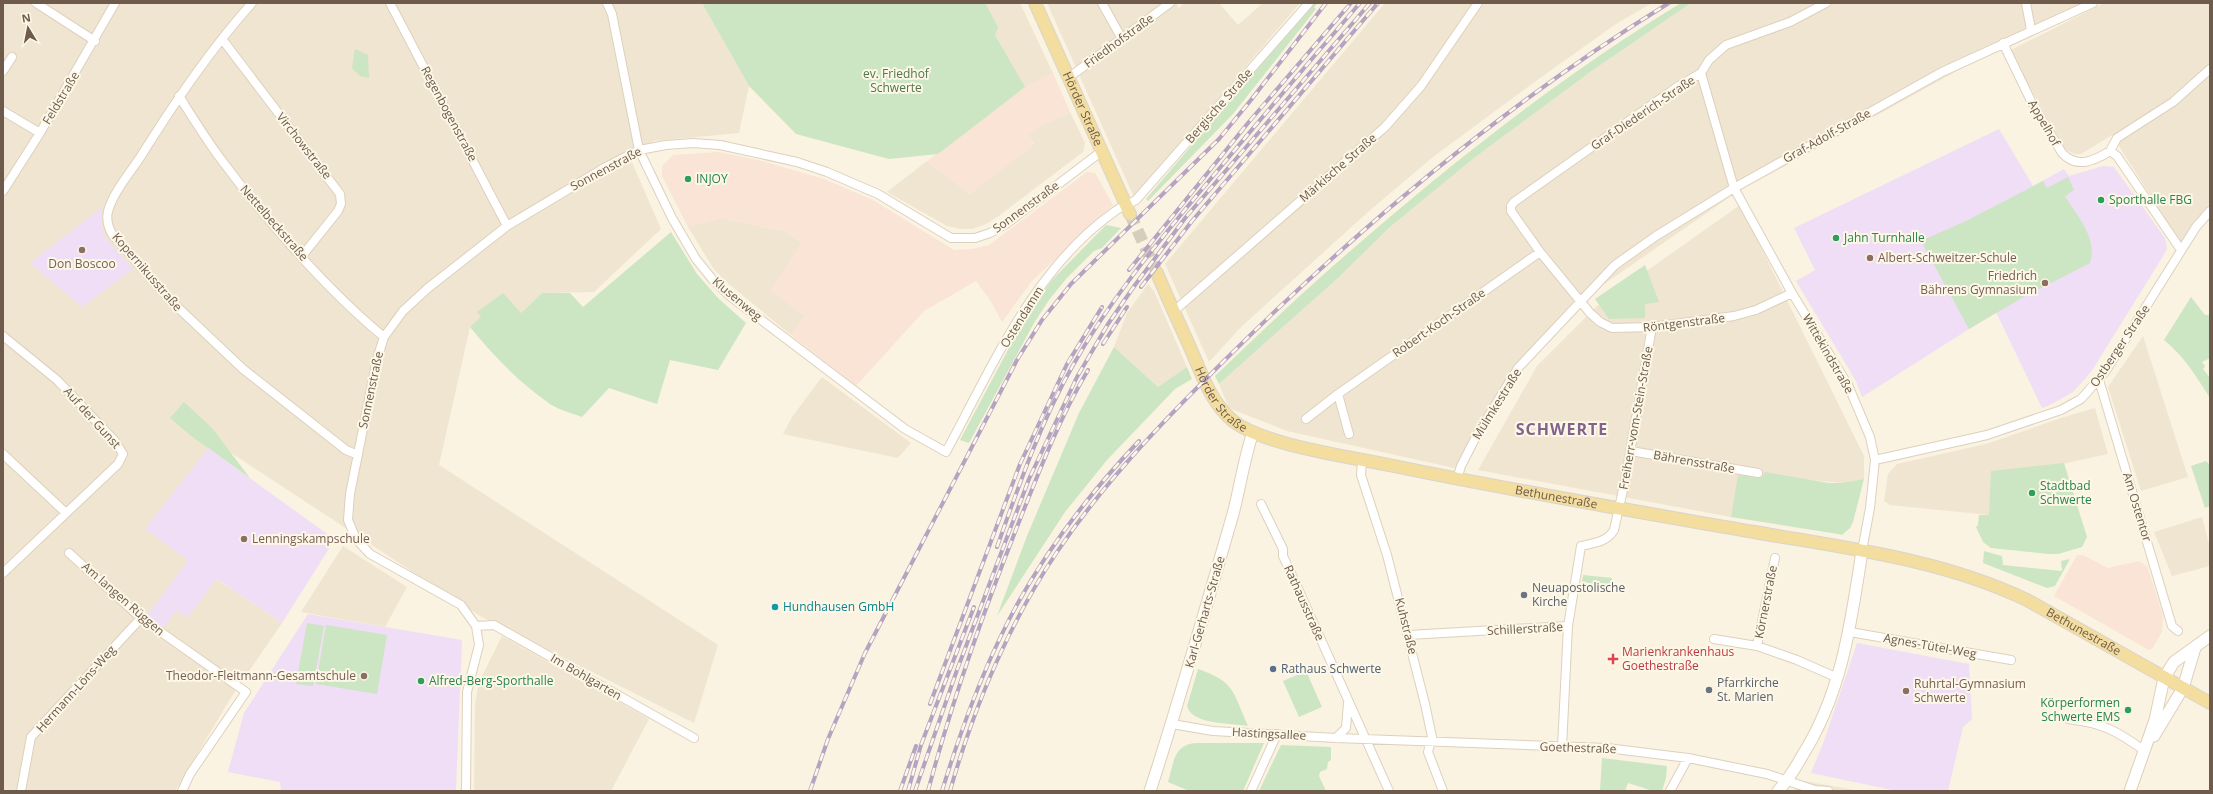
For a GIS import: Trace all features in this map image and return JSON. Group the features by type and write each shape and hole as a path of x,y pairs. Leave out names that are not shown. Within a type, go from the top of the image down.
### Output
{"main road":[{"name":"Hörder Straße","path":"1036,3 1068,78 1129,210"},
{"name":"Hörder Straße","path":"1157,273 1215,401 1235,423 1253,432"},
{"name":"Bethunestraße","path":"1253,432 1275,440 1362,460 1457,479 1862,551 1953,571 2000,587 2026,600 2210,703"},
{"name":"Karl-Gerharts-Straße","path":"1150,791 1172,724 1234,509 1245,455 1253,432"},
{"name":"Wittekindstraße","path":"1778,791 1787,782 1818,729 1838,678 1850,632 1862,551"},
{"path":"2130,791 2146,751 2164,678 2174,662 2210,636"},
{"path":"2146,751 2183,688 2195,648"}],"street":[{"name":"Feldstraße","path":"3,191 6,181 40,133 115,3"},
{"name":"Kopernikusstraße","path":"252,3 222,39 179,96 114,197 108,212 109,228 112,234 170,300 242,369 346,450 358,455"},
{"name":"Regenbogenstraße","path":"390,3 507,226"},
{"name":"Klusenweg","path":"607,3 612,14 639,150 672,218 696,259 713,280 731,297 905,429 946,452"},
{"path":"1102,3 1122,39"},
{"name":"Friedhofstraße","path":"1068,78 1170,3"},
{"name":"Bergische Straße","path":"1129,210 1136,200 1309,3"},
{"name":"Märkische Straße","path":"1174,311 1385,127 1421,86 1478,3"},
{"name":"Graf-Diederich-Straße","path":"1540,252 1511,211 1511,206 1514,202 1677,87 1701,73 1709,60 1726,45 1790,22 1826,3"},
{"path":"2026,3 2031,30"},
{"name":"Graf-Adolf-Straße","path":"1582,301 1615,265 1656,236 1734,188 1949,69 2031,30 2093,3"},
{"path":"40,4 94,41"},
{"name":"Virchowstraße","path":"222,39 340,194 341,204 338,211 302,256"},
{"name":"Appelhof","path":"2003,43 2031,101 2062,153 2068,159 2080,163 2095,160 2110,151 2117,138 2173,102 2210,69"},
{"path":"3,71 12,57"},
{"name":"Wittekindstraße","path":"1701,73 1734,188 1792,293 1848,385 1870,437 1875,460 1870,508 1862,551"},
{"name":"Nettelbeckstraße","path":"179,96 222,162 302,256 350,307 384,337"},
{"path":"3,111 40,133"},
{"name":"Sonnenstraße","path":"476,626 460,605 370,554 356,540 351,530 348,508 384,337 403,311 423,292 507,226 604,168 639,150 679,144 717,145 797,162 828,172 878,194 951,238 963,239 982,236 1006,224 1102,151"},
{"path":"2110,151 2121,162 2182,250"},
{"name":"Ostendamm","path":"946,452 1021,315 1036,291 1078,243 1115,211 1129,210"},
{"name":"Ostberger Straße","path":"1875,460 1981,437 2061,410 2081,399 2098,380 2136,325 2196,227 2210,211"},
{"name":"Röntgenstraße","path":"1540,252 1567,287 1582,301 1590,313 1600,322 1612,328 1652,327 1734,316 1756,310 1792,293"},
{"name":"Robert-Koch-Straße","path":"1306,419 1338,394 1540,252"},
{"name":"Mülmkestraße","path":"1457,479 1461,466 1478,433 1518,368 1582,301"},
{"name":"Freiherr-vom-Stein-Straße","path":"1568,626 1581,546 1599,542 1610,536 1614,530 1652,327"},
{"name":"Auf der Gunst","path":"3,336 57,380 121,448 123,454 121,460 3,572"},
{"name":"Am Ostentor","path":"2098,380 2172,626 2178,631"},
{"path":"1338,394 1349,434"},
{"name":"Bährensstraße","path":"1630,451 1758,473"},
{"path":"3,454 66,513"},
{"name":"Kuhstraße","path":"1362,460 1361,475 1387,555 1432,737 1429,742 1428,752 1443,791"},
{"name":"Rathausstraße","path":"1261,504 1283,549 1283,556 1389,791"},
{"name":"Am langen Rüggen","path":"69,553 141,618 246,692 190,774 182,791"},
{"name":"Körnerstraße","path":"1757,646 1775,558"},
{"name":"Hermann-Löns-Weg","path":"21,791 31,738 141,618"},
{"name":"Im Bohlgarten","path":"476,626 494,625 694,738"},
{"path":"466,791 467,692 479,645 476,626"},
{"name":"Schillerstraße","path":"1408,635 1568,626 1562,747"},
{"name":"Agnes-Tütel-Weg","path":"1850,632 2011,660"},
{"name":"Körnerstraße","path":"1714,639 1757,646 1797,660 1838,678"},
{"name":"Rathausstraße","path":"1336,738 1346,728 1348,702"},
{"path":"2068,719 2094,722 2115,730 2146,751"},
{"name":"Hastingsallee","path":"1172,724 1213,731 1366,739"},
{"path":"1251,791 1277,734"},
{"name":"Goethestraße","path":"1366,739 1607,748 1688,758 1768,774 1787,782 1815,790 1828,791"},
{"path":"1670,791 1688,758"}],"shaded area":[{"path":"3,3 702,3 749,86 739,133 654,141 631,160 661,229 594,292 542,293 521,313 477,312 482,317 470,327 439,465 718,645 694,723 480,616 219,445 208,448 206,572 282,623 232,696 175,791 3,791"},
{"path":"984,3 1020,3 1053,73 1016,92 1003,49 995,35"},
{"path":"1047,3 1176,3 1179,8 1184,3 1219,3 1238,25 1263,3 1300,3 1134,197"},
{"path":"1385,3 1652,3 1616,24 1433,157 1368,212 1241,327 1209,362 1165,264"},
{"path":"1691,3 2092,3 1997,49 1734,194 1571,307 1522,358 1463,470 1287,431 1229,408 1219,384 1338,278 1390,227 1474,158 1593,70"},
{"path":"2104,3 2210,3 2210,217 2183,247 2112,135 2081,154 2075,154 2066,150 2009,51"},
{"path":"1053,73 1070,112 1042,125 1028,135 1034,145 970,194 927,161 1028,85"},
{"path":"1070,112 1085,143 1083,152 986,224 972,229 960,229 947,226 887,192 927,161 970,194 1034,144 1028,135 1042,125"},
{"path":"1999,129 2033,186 2064,169 2069,176 2103,166 2114,167 2165,238 2167,248 2165,253 2091,372 2073,392 2050,405 2042,408 1996,312 1862,397 1856,381 1796,281 1815,270 1794,228"},
{"path":"719,152 762,161 824,179 873,200 954,250 972,249 989,245 1087,172 1095,173 1113,205 1032,281 1002,322 990,300 976,281 924,311 856,386 791,335 805,316 770,291 802,242 783,231 721,218 688,227 662,176 662,166 673,155"},
{"path":"1740,205 1864,456 1864,479 1841,483 1764,475 1763,477 1739,475 1731,517 1478,470 1537,366 1597,306"},
{"name":"Don Boscoo","path":"102,207 101,227 105,237 133,269 82,307 30,263"},
{"path":"721,218 783,231 802,242 771,291 805,316 791,335 724,280 713,268 688,227"},
{"path":"1148,284 1154,291 1187,367 1158,387 1114,347 1127,313"},
{"path":"2143,336 2188,477 2141,491 2108,387"},
{"path":"822,377 911,443 898,458 783,434 792,417"},
{"path":"2095,408 2108,454 2053,466 1989,515 1890,505 1884,501 1888,474 1897,464 1986,444"},
{"name":"Lenningskampschule","path":"208,448 330,536 330,547 282,623 217,579 187,618 177,610 163,628 147,616 188,560 145,529"},
{"path":"2202,517 2210,548 2210,566 2172,576 2154,532"},
{"path":"343,546 407,587 385,627 301,612"},
{"path":"2077,555 2083,555 2108,568 2139,561 2147,566 2163,615 2162,632 2152,649 2149,650 2054,596"},
{"name":"Theodor-Fleitmann-Gesamtschule","path":"308,614 462,640 456,791 281,791 280,782 228,772 244,713"},
{"path":"502,636 649,719 611,791 474,791 475,704 479,682"},
{"name":"Ruhrtal-Gymnasium Schwerte","path":"1857,643 1969,664 1972,719 1963,727 1948,791 1897,791 1811,773 1824,741"},
{"path":"1804,781 1860,791 1793,791"}],"green space":[{"name":"ev. Friedhof Schwerte","path":"702,3 985,3 998,27 995,35 1025,87 938,154 889,159 796,134 749,86"},
{"path":"1318,3 1314,7 1316,9 1233,114 1148,201 1146,199 1312,4"},
{"path":"1681,3 1691,3 1593,70 1474,158 1390,227 1338,278 1219,384 1215,376 1273,321 1373,231 1457,161 1589,63"},
{"path":"355,49 368,55 369,78 360,76 352,68"},
{"path":"2068,177 2074,190 2065,196 2089,236 2092,254 2090,263 2020,299 1969,329 1921,241 1968,220 2043,181 2047,188"},
{"path":"1106,225 1121,228 1102,248 1094,251 1066,279 1049,300 1034,323 969,443 960,440 1026,316 1052,280"},
{"path":"671,232 697,274 718,298 746,323 718,370 670,360 657,404 609,388 582,417 561,410 539,396 517,378 470,327 481,317 477,312 503,293 521,313 542,293 570,293 583,307"},
{"path":"1645,265 1659,302 1645,304 1645,318 1609,319 1595,299"},
{"path":"2191,297 2205,315 2210,315 2210,358 2202,362 2205,366 2203,369 2210,378 2210,398 2184,360 2164,340"},
{"path":"1114,347 1158,387 1187,367 1192,379 1175,389 1107,460 1065,512 997,616 1027,536 1079,413"},
{"path":"184,402 212,428 250,478 190,435 170,418"},
{"path":"2206,461 2210,465 2210,506 2205,508 2191,466"},
{"name":"Stadtbad Schwerte","path":"2064,463 2087,537 2082,547 2058,554 2049,554 1991,548 1983,542 1976,527 1978,525 1979,515 1989,515 1991,471"},
{"path":"1765,472 1829,483 1841,483 1864,479 1853,522 1850,528 1842,535 1731,517 1738,475 1762,477"},
{"path":"1984,551 2002,556 2003,565 2062,571 2061,561 2070,559 2055,586 2047,588 1983,563"},
{"path":"1583,575 1612,578 1611,586 1582,582"},
{"path":"307,623 324,626 313,686 296,684"},
{"path":"326,625 387,635 377,694 316,684"},
{"path":"1198,669 1220,679 1227,684 1236,697 1248,726 1204,720 1196,717 1190,712 1187,706"},
{"path":"1306,671 1322,707 1299,717 1283,681"},
{"path":"1264,743 1243,791 1189,791 1168,782 1173,762 1179,751 1188,744"},
{"path":"1281,745 1331,747 1331,760 1328,762 1327,769 1320,772 1319,776 1326,791 1259,791"},
{"path":"1602,758 1667,766 1666,778 1662,791 1653,791 1628,783 1625,791 1600,791"}],"tunnel":[{"path":"1130,214 1157,273"}],"railway":[{"path":"810,791 828,739 865,653 1017,360 1042,320 1071,284 1219,139 1326,3"},
{"path":"1129,270 1248,123 1351,3"},
{"path":"997,547 1031,455 1050,410 1072,367 1102,318 1171,226 1360,3"},
{"path":"915,791 957,670 1029,479 1077,377 1108,324 1186,217 1370,3"},
{"path":"1141,287 1192,221 1378,3"},
{"path":"950,791 959,760 981,698 994,667 1023,608 1039,580 1076,525 1140,447 1210,375 1284,303 1335,255 1388,209 1497,121 1610,40 1669,3"},
{"path":"930,704 1020,464 1067,364 1102,307"},
{"path":"1103,344 1127,307"},
{"path":"928,791 958,691 1004,559 1050,447 1077,389 1088,370"},
{"path":"942,791 975,695 1013,611 1044,559 1062,534 1099,486 1139,441"},
{"path":"908,791 921,745 974,607"},
{"path":"900,791 916,746"}],"place":[{"name":"INJOY","path":"688,179"},
{"name":"Sporthalle FBG","path":"2101,200"},
{"name":"Jahn Turnhalle","path":"1836,238"},
{"name":"Don Boscoo","path":"82,250"},
{"name":"Albert-Schweitzer-Schule","path":"1870,258"},
{"name":"Friedrich Bährens Gymnasium","path":"2045,283"},
{"name":"Stadtbad Schwerte","path":"2032,493"},
{"name":"Lenningskampschule","path":"244,539"},
{"name":"Neuapostolische Kirche","path":"1524,595"},
{"name":"Hundhausen GmbH","path":"775,607"},
{"name":"Marienkrankenhaus Goethestraße","path":"1613,659"},
{"name":"Rathaus Schwerte","path":"1273,669"},
{"name":"Theodor-Fleitmann-Gesamtschule","path":"364,676"},
{"name":"Alfred-Berg-Sporthalle","path":"421,681"},
{"name":"Pfarrkirche St. Marien","path":"1709,690"},
{"name":"Ruhrtal-Gymnasium Schwerte","path":"1906,691"},
{"name":"Körperformen Schwerte EMS","path":"2128,710"}],"district":[{"name":"SCHWERTE","path":"1562,429"}]}
